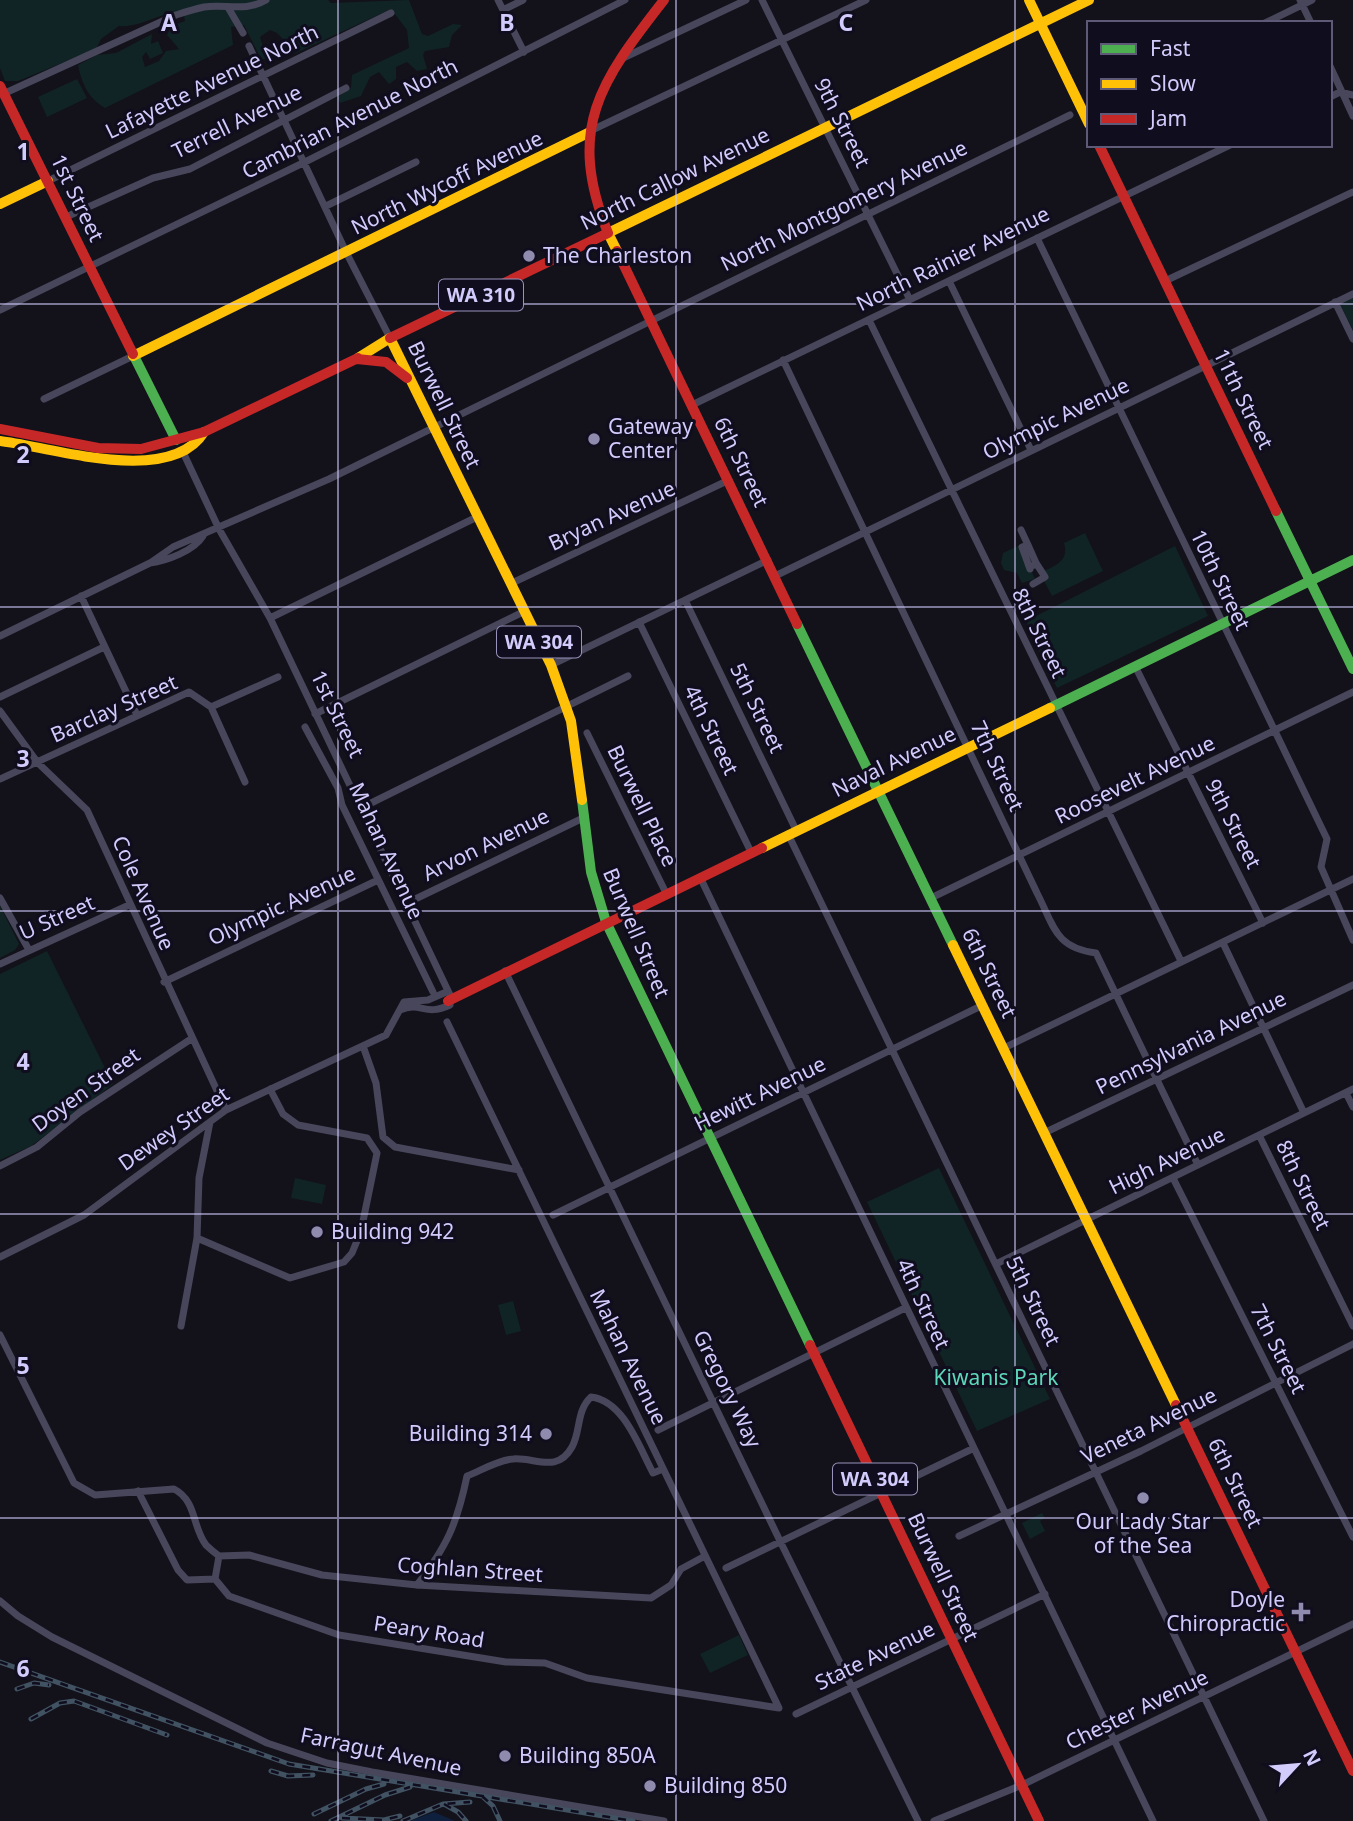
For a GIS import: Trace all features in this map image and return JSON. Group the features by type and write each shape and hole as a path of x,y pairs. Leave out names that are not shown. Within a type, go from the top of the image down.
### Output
{"main road":[{"name":"6th Street","path":"664,0 617,60 600,95 590,132 592,190 608,233 1296,1653 1350,1759 1353,1771"},
{"path":"1029,0 1085,108"},
{"name":"North Callow Avenue","path":"0,429 120,450 145,449 176,440 194,431 204,432 357,359 390,338 1088,0"},
{"name":"1st Street","path":"2,94 176,440"},
{"name":"North Wycoff Avenue","path":"133,356 575,142 590,132"},
{"name":"11th Street","path":"1100,147 1353,668"},
{"path":"0,204 48,181"},
{"name":"Burwell Street","path":"390,338 551,665 567,706 576,746 581,819 589,873 606,922 1039,1821"},
{"path":"357,359 386,362 412,381"},
{"name":"North Callow Avenue","path":"182,450 199,442 204,432"},
{"path":"0,441 119,462 146,460 182,450"},
{"name":"Naval Avenue","path":"445,998 506,971 1353,560"}],"street":[{"path":"2,94 176,15 206,7 229,9 257,5 266,0"},
{"path":"498,0 524,52"},
{"path":"503,10 523,0"},
{"name":"Cambrian Avenue North","path":"0,310 305,162 625,0"},
{"path":"617,60 746,0"},
{"name":"9th Street","path":"762,0 910,300"},
{"name":"North Wycoff Avenue","path":"590,132 866,0"},
{"path":"1268,21 1301,2 1312,0"},
{"path":"1301,2 1310,21"},
{"path":"229,9 243,33"},
{"name":"Lafayette Avenue North","path":"48,181 391,13"},
{"name":"Burwell Street","path":"249,46 285,118 346,254 390,338"},
{"path":"1332,71 1353,116"},
{"name":"Terrell Avenue","path":"66,217 153,178 190,169 346,88"},
{"path":"1332,96 1340,92 1353,95"},
{"name":"North Montgomery Avenue","path":"0,636 149,563 167,550 196,536 203,537 434,428 1070,116"},
{"name":"North Rainier Avenue","path":"692,405 1226,147"},
{"path":"326,206 416,162"},
{"path":"1165,281 1353,192"},
{"name":"10th Street","path":"1037,238 1327,839 1321,867 1329,891 1353,940"},
{"path":"949,281 1031,450"},
{"name":"Olympic Avenue","path":"775,576 866,529 1353,294"},
{"path":"1335,302 1353,339"},
{"name":"8th Street","path":"869,320 1054,705 1181,961"},
{"name":"North Wycoff Avenue","path":"44,399 133,356"},
{"name":"7th Street","path":"783,360 866,529 1019,856 1063,941 1076,951 1096,953 1198,1165"},
{"name":"1st Street","path":"182,450 219,529 270,618 407,903 445,998"},
{"name":"Bryan Avenue","path":"510,584 729,481"},
{"path":"270,618 477,517"},
{"path":"1021,530 1028,545 1032,566 1045,577 1033,584"},
{"path":"551,665 768,560"},
{"path":"81,596 137,715"},
{"name":"5th Street","path":"685,600 892,1049 1264,1821"},
{"path":"315,714 523,612"},
{"name":"4th Street","path":"639,622 751,852"},
{"path":"0,698 104,647"},
{"name":"9th Street","path":"1135,666 1263,923"},
{"path":"361,808 628,676"},
{"path":"245,782 211,707 278,677"},
{"name":"Barclay Street","path":"0,779 190,692 211,707"},
{"name":"Roosevelt Avenue","path":"931,898 1353,692"},
{"name":"Cole Avenue","path":"0,711 38,763 87,810 164,982 226,1110"},
{"name":"Mahan Avenue","path":"304,727 338,788 342,805 378,880 445,998"},
{"name":"Burwell Place","path":"587,733 666,893"},
{"name":"Arvon Avenue","path":"407,903 581,819"},
{"name":"4th Street","path":"700,877 972,1449 1045,1594 1153,1821"},
{"path":"1004,1048 1353,879"},
{"name":"Olympic Avenue","path":"164,982 378,880"},
{"path":"0,898 29,950"},
{"name":"U Street","path":"0,964 129,905"},
{"name":"8th Street","path":"1223,943 1304,1113"},
{"name":"Gregory Way","path":"506,971 918,1821"},
{"name":"Pennsylvania Avenue","path":"1044,1133 1353,985"},
{"path":"399,1010 411,1006 435,1012 445,998"},
{"name":"Dewey Street","path":"0,1257 84,1215 226,1110 386,1035 404,1002 418,999 434,1006 445,998"},
{"name":"Hewitt Avenue","path":"553,1215 983,1005"},
{"name":"Mahan Avenue","path":"447,1021 779,1708"},
{"name":"Doyen Street","path":"0,1166 37,1147 80,1112 191,1040"},
{"path":"363,1046 376,1083 383,1136 395,1147 519,1170"},
{"path":"197,1238 290,1278 344,1262 352,1252 361,1231 378,1159 367,1138 298,1125 283,1114 270,1089"},
{"path":"1349,1091 1353,1107"},
{"name":"High Avenue","path":"996,1264 1349,1091"},
{"path":"181,1326 197,1238 199,1178 210,1121"},
{"name":"8th Street","path":"1259,1135 1353,1326"},
{"name":"7th Street","path":"1173,1178 1353,1537"},
{"path":"658,1430 905,1308"},
{"path":"0,1335 66,1472 86,1492 95,1495 138,1491 174,1489 182,1493 191,1506 206,1545 219,1556 215,1579 187,1580 183,1577 138,1491"},
{"name":"Veneta Avenue","path":"959,1536 1097,1472 1353,1344"},
{"path":"417,1585 454,1531 455,1511 467,1476 512,1459 545,1465 564,1457 572,1447 582,1408 591,1398 611,1404 653,1473 663,1469"},
{"path":"726,1568 972,1449"},
{"name":"Coghlan Street","path":"219,1556 249,1555 322,1575 417,1585 651,1598 671,1585 681,1569 705,1556"},
{"name":"Peary Road","path":"215,1579 229,1596 339,1635 506,1662 545,1663 587,1678 779,1708"},
{"name":"State Avenue","path":"796,1714 1045,1594"},
{"name":"Farragut Avenue","path":"0,1601 27,1623 52,1637 293,1753 372,1772 664,1821"},
{"name":"Chester Avenue","path":"934,1821 1022,1786 1353,1623"}],"green space":[{"path":"0,0 328,0 331,3 409,0 422,34 428,36 453,24 462,25 452,35 449,47 425,51 423,55 427,69 417,71 407,62 396,67 396,79 389,84 379,72 370,77 361,96 340,103 337,97 351,88 352,75 409,48 407,30 391,9 296,53 277,33 270,30 260,37 267,59 261,59 244,25 231,27 233,45 105,108 94,100 87,90 78,65 97,55 116,53 152,34 151,44 158,41 163,53 150,59 146,52 142,57 145,67 159,61 166,51 179,49 167,35 172,26 185,21 183,11 135,25 119,26 101,39 96,49 18,81 5,81 0,68"},
{"path":"77,79 87,98 47,117 38,97"},
{"path":"1353,298 1353,330 1340,304"},
{"path":"1085,533 1103,571 1052,596 1043,579 1044,571 1063,558 1064,543"},
{"path":"1020,545 1035,579 1022,583 1017,573 1004,570 1001,563 1003,553"},
{"path":"1175,546 1208,616 1057,688 1027,626 1028,620"},
{"path":"0,906 19,944 15,950 0,958"},
{"path":"47,951 113,1084 31,1146 0,1160 0,974"},
{"name":"Kiwanis Park","path":"939,1168 1050,1399 977,1431 867,1202"},
{"path":"295,1178 326,1185 322,1204 291,1198"},
{"path":"513,1301 521,1331 506,1335 498,1305"},
{"path":"1042,1513 1045,1518 1040,1521 1045,1531 1030,1539 1022,1523"},
{"path":"739,1635 748,1655 710,1673 700,1654"}],"water":[{"path":"434,1812 455,1821 410,1821"}],"railway":[{"path":"0,1662 289,1764 633,1821"},
{"path":"17,1689 34,1683 49,1685"},
{"path":"31,1719 60,1703 74,1701 167,1735"},
{"path":"271,1771 288,1776 313,1775"},
{"path":"314,1814 366,1789 384,1784"},
{"path":"331,1821 385,1795 410,1787"},
{"path":"482,1796 493,1806 500,1821"},
{"path":"403,1821 443,1804 470,1802"},
{"path":"444,1804 458,1812 466,1821"},
{"path":"342,1818 384,1820 400,1816"}],"traffic: fast":[{"path":"133,354 176,440"},
{"path":"1276,511 1353,669"},
{"path":"1050,708 1353,560"},
{"path":"797,624 953,945"},
{"path":"582,800 591,872 606,922 810,1345"}],"traffic: slow":[{"path":"1029,0 1087,120"},
{"path":"617,251 608,233 1089,0"},
{"path":"133,356 590,132"},
{"path":"0,204 48,181"},
{"path":"358,358 390,338 551,665 571,721 582,800"},
{"path":"0,441 78,455 138,461 165,457 188,448 204,432"},
{"path":"762,848 1050,708"},
{"path":"953,945 1176,1405"}],"traffic: jam":[{"path":"390,338 608,233 596,196 590,164 590,135 596,108 622,56 664,0"},
{"path":"0,86 133,354"},
{"path":"1100,147 1276,511"},
{"path":"617,251 797,624"},
{"path":"0,429 98,448 141,449 204,432 358,358"},
{"path":"357,359 386,362 407,378"},
{"path":"448,1001 762,848"},
{"path":"810,1345 1039,1821"},
{"path":"1176,1405 1353,1771"}],"place":[{"name":"The Charleston","path":"529,256"},
{"name":"Gateway Center","path":"594,439"},
{"name":"Building 942","path":"317,1232"},
{"name":"Building 314","path":"546,1434"},
{"name":"Our Lady Star of the Sea","path":"1143,1498"},
{"name":"Doyle Chiropractic","path":"1301,1612"},
{"name":"Building 850A","path":"505,1756"},
{"name":"Building 850","path":"650,1786"}]}
